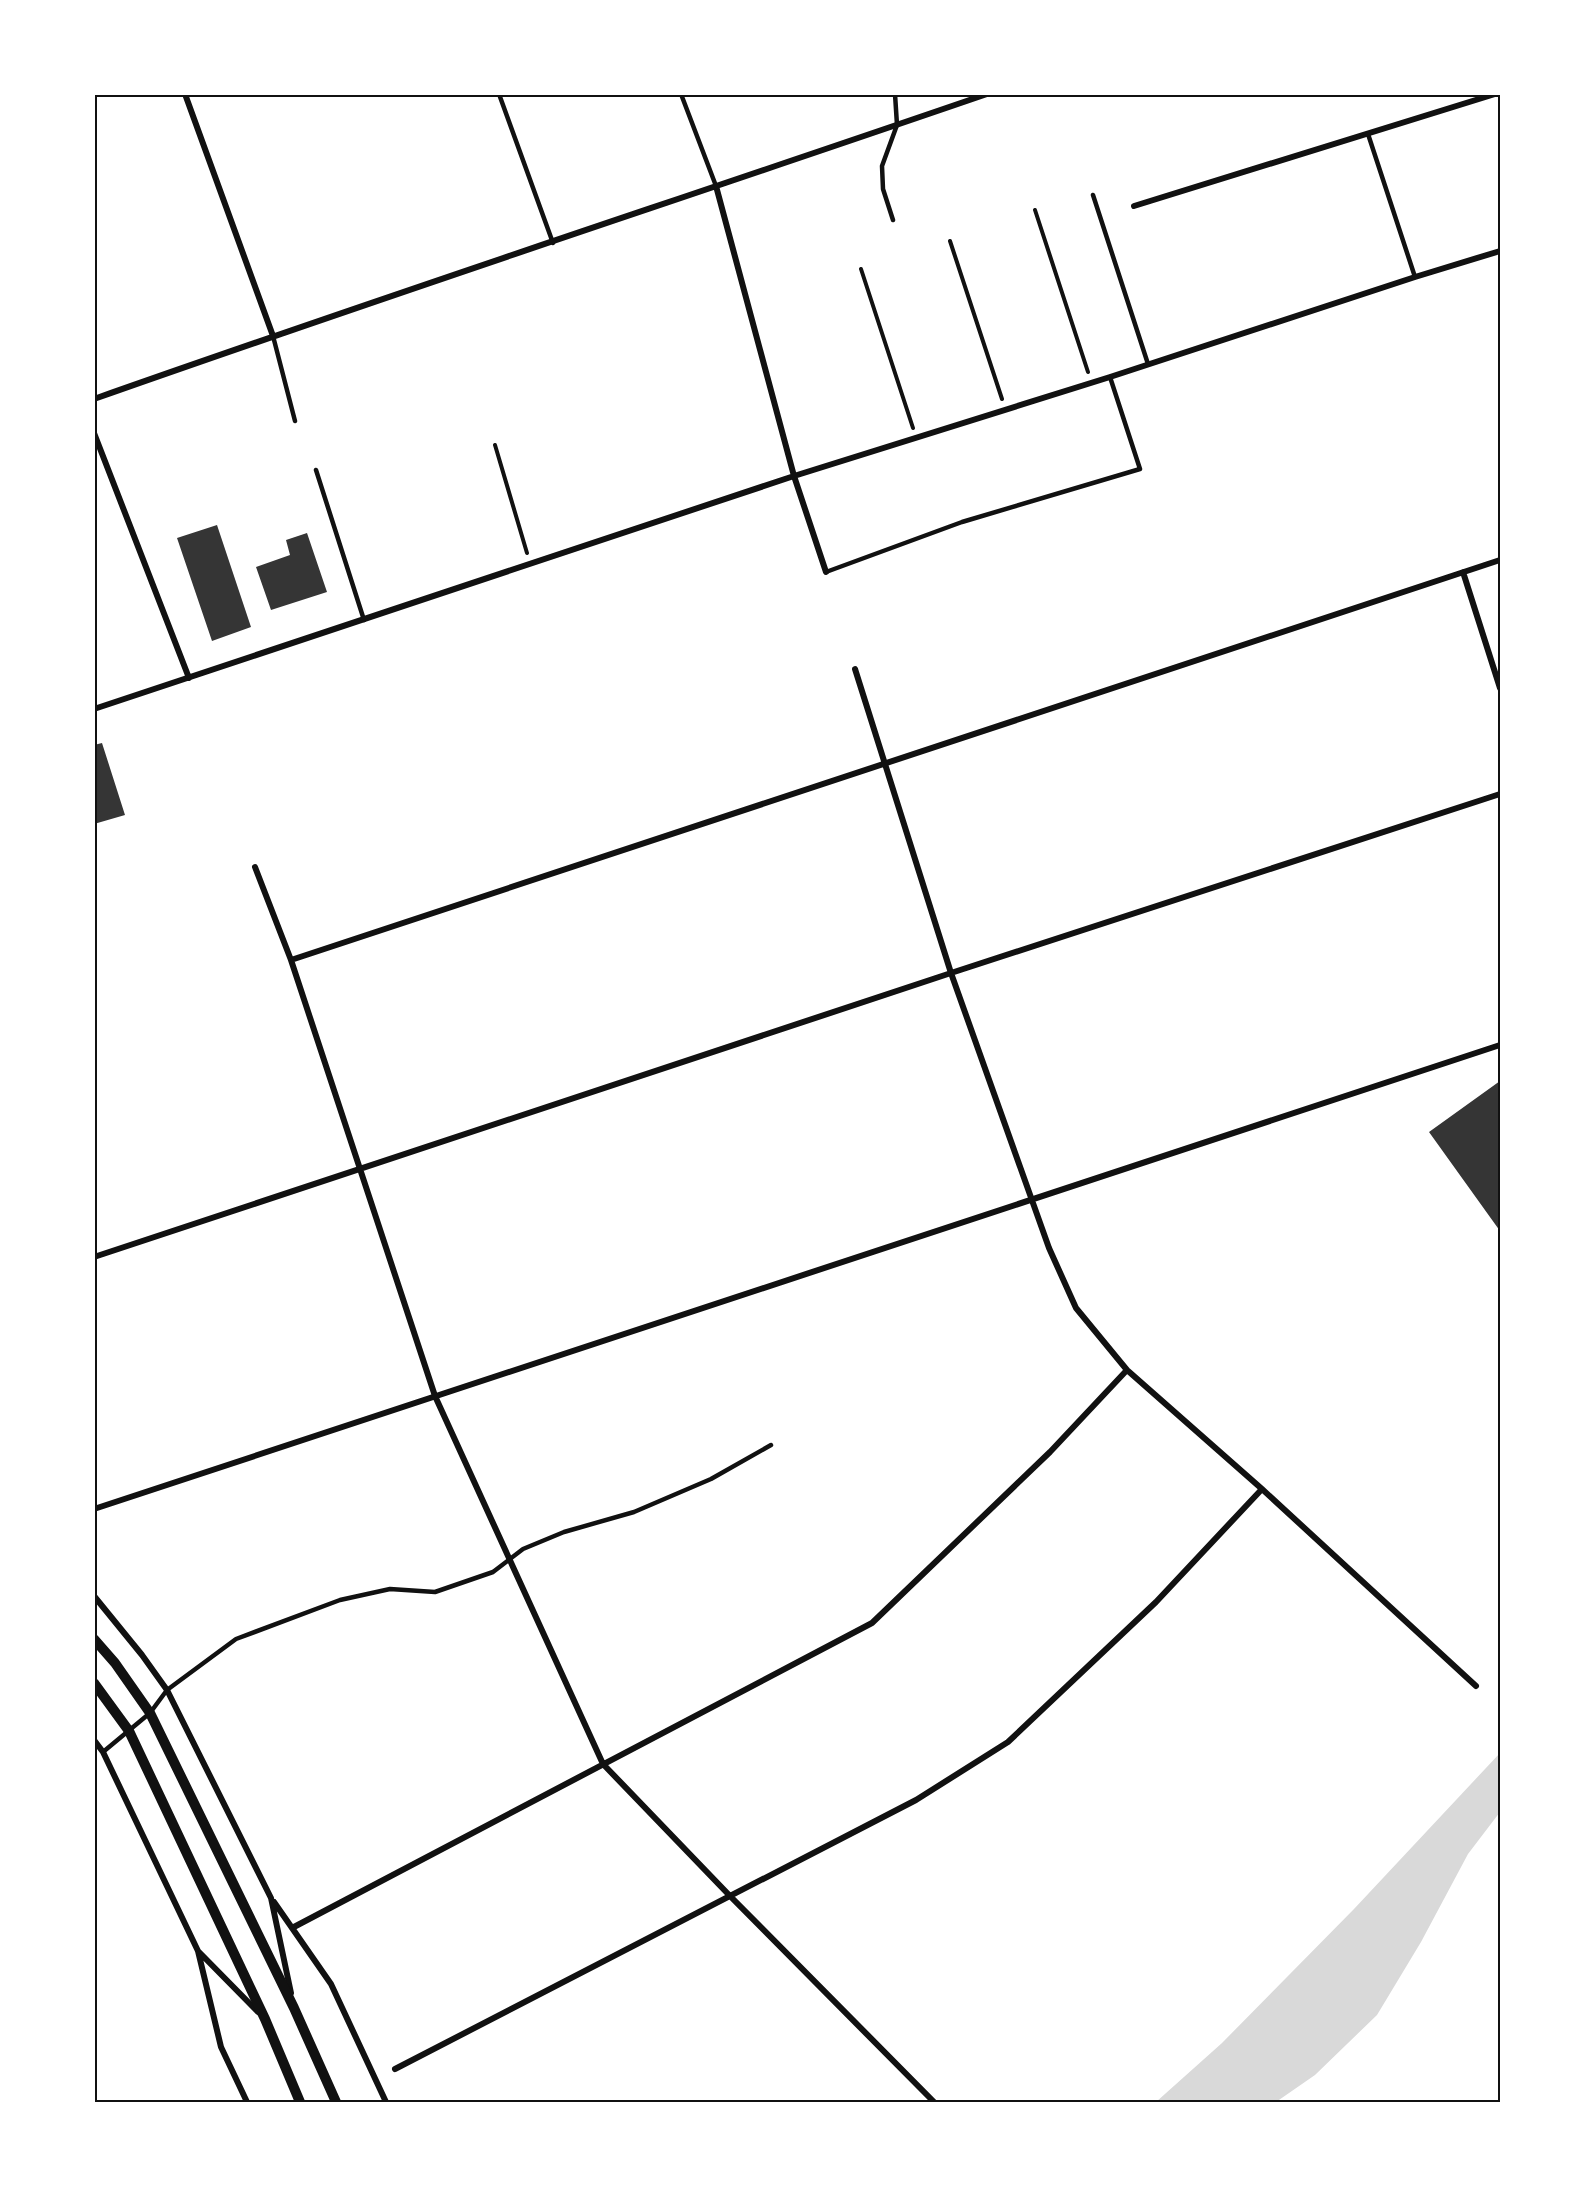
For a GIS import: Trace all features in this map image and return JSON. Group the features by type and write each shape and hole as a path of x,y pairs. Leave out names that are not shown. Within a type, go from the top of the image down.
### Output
{"street":[{"path":"185,94 273,336"},
{"path":"94,399 987,94"},
{"path":"1134,206 1495,94"},
{"path":"716,186 794,476 826,572"},
{"path":"94,709 794,476 1110,377 1500,250"},
{"path":"94,433 189,678"},
{"path":"291,960 1500,560"},
{"path":"1463,572 1500,688"},
{"path":"855,669 951,973 1049,1248 1076,1308 1126,1370 1262,1489 1476,1686"},
{"path":"94,1257 951,973 1500,795"},
{"path":"255,867 291,960 435,1396 603,1764 934,2103"},
{"path":"94,1509 1500,1045"},
{"path":"292,1928 872,1623 1050,1452 1126,1370"},
{"path":"395,2069 916,1800 1008,1742 1156,1602 1262,1489"},
{"path":"94,1596 167,1690 271,1898 331,1984 386,2103"},
{"path":"94,1639 115,1663 150,1713 294,2008 336,2103"},
{"path":"94,1683 129,1731 265,2019 300,2103"},
{"path":"94,1740 103,1752 198,1951 221,2047 247,2103"},
{"path":"271,1898 294,2008"},
{"path":"198,1951 265,2019"}],"lane":[{"path":"499,94 553,243"},
{"path":"681,94 716,186"},
{"path":"893,220 883,189 882,166 897,125 895,94"},
{"path":"1368,134 1415,277"},
{"path":"1093,195 1148,364"},
{"path":"273,336 295,421"},
{"path":"826,572 962,522 1140,469 1110,377"},
{"path":"316,470 364,620"},
{"path":"103,1752 150,1713 167,1690 236,1639 340,1600 390,1589 435,1592 493,1572 523,1549 564,1532 634,1512 711,1479 771,1445"}],"path":[{"path":"1035,210 1091,383"},
{"path":"950,241 1005,410"},
{"path":"861,269 916,438"},
{"path":"495,445 531,564"}],"shaded area":[{"path":"1500,1753 1500,1812 1468,1854 1421,1942 1377,2015 1315,2075 1276,2102 1156,2102 1222,2043 1354,1909"}],"building":[{"path":"217,525 251,627 212,641 177,538"},
{"path":"307,533 327,592 271,610 256,567 290,555 286,540"},
{"path":"102,743 125,815 94,824 94,745"},
{"path":"1500,1081 1500,1231 1429,1132"}]}
